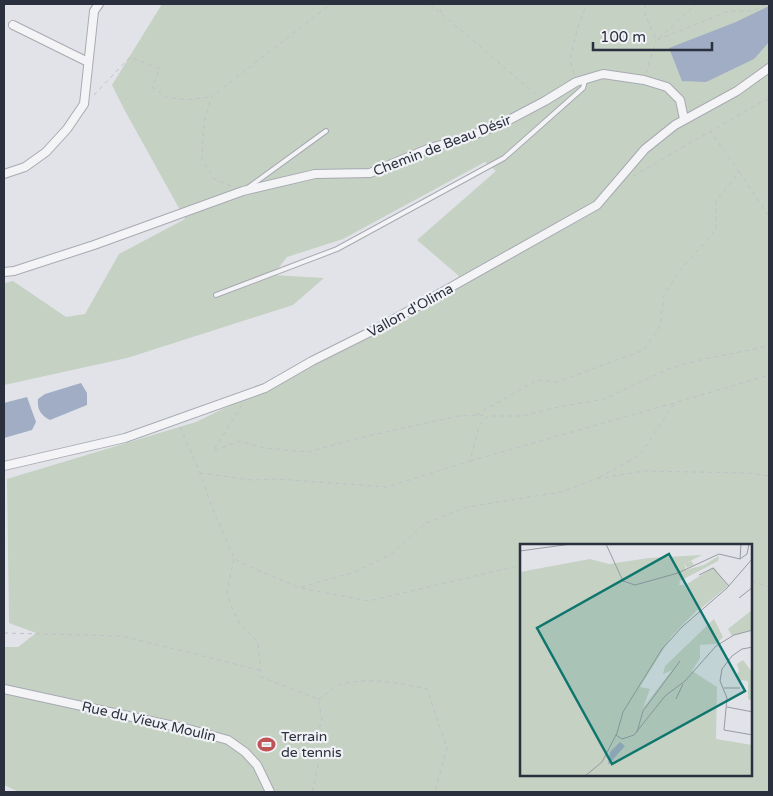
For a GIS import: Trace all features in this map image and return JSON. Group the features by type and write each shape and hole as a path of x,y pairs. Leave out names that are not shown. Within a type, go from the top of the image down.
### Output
{"street":[{"path":"4,174 25,167 46,152 67,129 84,104 94,11 99,4"},
{"path":"13,24 88,62"},
{"name":"Vallon d'Olima","path":"4,466 125,438 265,388 380,327 597,205 645,149 675,125 737,90 769,68"},
{"name":"Chemin de Beau Désir","path":"4,272 14,271 85,248 244,191 315,174 370,173 430,148 466,138 505,122 576,82 603,74 644,80 667,87 680,100 684,119"},
{"name":"Rue du Vieux Moulin","path":"4,689 192,730 228,740 245,752 257,766 270,792"}],"lane":[{"path":"216,295 337,249 504,158 583,88 586,79"},
{"path":"244,191 326,132"}],"path":[{"path":"84,104 130,57 160,69 152,87 166,98 187,100 212,97 331,4"},
{"path":"430,4 545,101"},
{"path":"441,4 441,14"},
{"path":"576,82 570,59 578,26 586,4"},
{"path":"645,4 645,15 657,40"},
{"path":"644,80 657,40 697,4"},
{"path":"657,40 729,11 754,11 766,4"},
{"path":"212,97 204,123 202,159 214,179 244,191"},
{"path":"630,177 769,99"},
{"path":"710,131 769,216"},
{"path":"476,415 537,380 557,382 644,350 660,326 664,295 680,270 716,230 716,200 739,172"},
{"path":"250,394 213,451 240,441 264,448 308,452 363,437 458,416 522,416 604,399 668,369 769,345"},
{"path":"200,473 251,480 276,479 387,488 470,461 674,404 769,375"},
{"path":"300,588 355,572 390,555 424,524 467,507 561,492 596,479 640,455 674,404"},
{"path":"470,461 479,426 488,416"},
{"path":"177,420 200,473 210,505 234,558 241,563 300,588 369,601 520,565"},
{"path":"596,479 644,471 748,473 769,476"},
{"path":"234,558 228,592 230,603 240,624 258,642 260,677 318,699 326,696 338,684 396,682 427,689 447,748 435,792"},
{"path":"753,581 769,587"},
{"path":"4,633 122,636 260,670"},
{"path":"312,792 318,766 317,738 322,719 318,699"}],"green space":[{"path":"162,4 769,4 769,792 19,792 4,785 4,647 18,647 36,633 9,623 7,479 196,422 408,319 459,276 417,240 496,171 485,162 343,239 287,257 273,275 324,278 293,305 127,358 4,385 4,283 13,281 66,317 85,314 119,254 185,219 112,85"}],"water":[{"path":"769,6 769,42 754,59 706,82 682,81 669,48 736,22"},
{"path":"81,383 87,393 87,405 50,420 40,412 38,399 45,394"},
{"path":"27,397 36,422 32,430 4,438 4,403"}],"place":[{"name":"Terrain de tennis","path":"267,744"}]}
